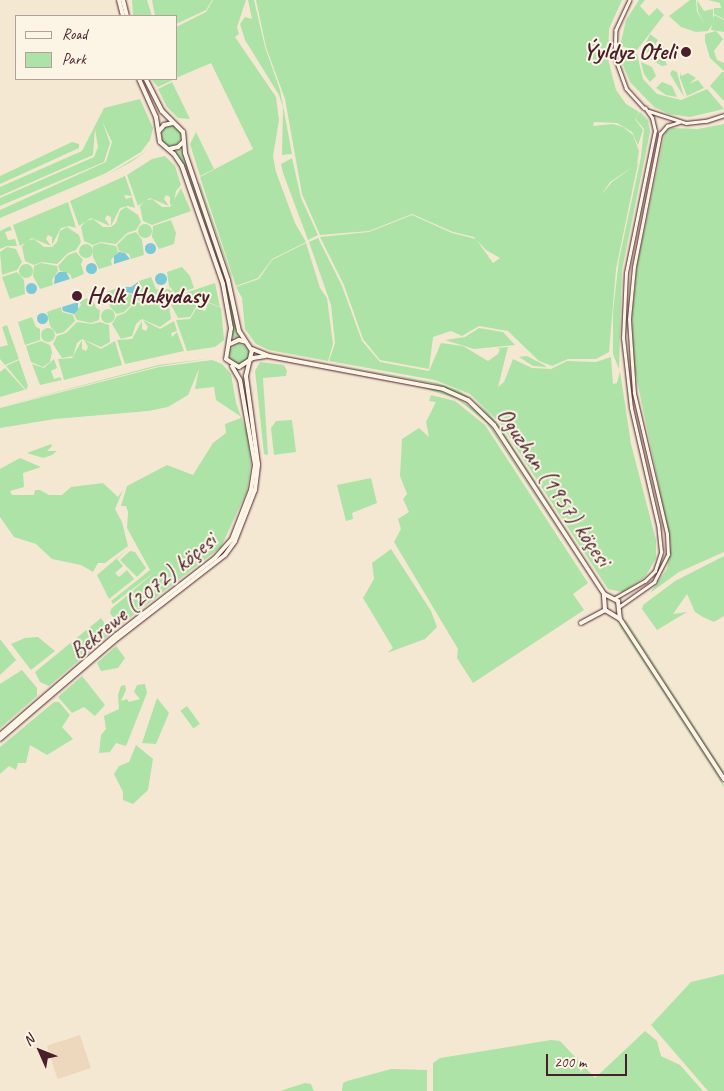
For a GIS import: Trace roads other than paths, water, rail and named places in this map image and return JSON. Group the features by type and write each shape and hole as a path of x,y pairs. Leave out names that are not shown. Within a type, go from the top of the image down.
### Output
{"main road":[{"path":"119,0 123,15"},
{"path":"123,0 127,15"},
{"name":"Bekrewe (2072) köçesi","path":"0,735 116,635 215,558 232,540 251,490 255,464 240,380 226,356 231,328 222,284 182,166 169,149 160,142 156,117 139,80"},
{"path":"146,80 162,111 182,130 183,142 228,280 239,331 252,349"},
{"path":"158,133 164,125 173,123"},
{"path":"169,149 178,147 183,142"},
{"path":"228,345 236,340 247,343"},
{"name":"Bekrewe (2072) köçesi","path":"0,739 118,638 231,548 244,520 257,478 246,376 252,349"},
{"name":"Oguzhan (1957) köçesi","path":"252,349 269,356 424,384 468,400 494,424 604,594 612,598 619,608 620,619"},
{"name":"Oguzhan (1957) köçesi","path":"250,362 256,357 269,356"},
{"path":"232,366 242,367 250,362"},
{"name":"Oguzhan (1957) köçesi","path":"604,594 605,610 620,619 724,779"},
{"name":"Oguzhan (1957) köçesi","path":"604,603 612,598"},
{"path":"613,614 619,608"},
{"path":"581,623 605,610"}],"street":[{"path":"612,598 645,581 655,571 661,552 658,525 630,402 623,338 626,273 654,131 652,118 626,88 614,57 617,24 630,0"},
{"path":"645,108 679,122 700,122 724,115"},
{"path":"619,608 654,582 668,554 667,534 634,392 630,309 637,250 660,137 665,128 679,122"}],"water":[{"path":"150,242 156,248 150,254 144,248"},
{"path":"119,252 125,253 130,259 114,264 114,256"},
{"path":"91,262 97,268 91,274 85,268"},
{"path":"59,272 66,272 70,279 54,284 55,276"},
{"path":"161,273 167,279 161,285 155,279"},
{"path":"31,282 37,288 31,294 25,288"},
{"path":"138,282 138,290 133,294 123,291 122,287 131,287"},
{"path":"102,293 108,299 102,305 96,299"},
{"path":"78,302 78,310 74,314 63,311 62,307"},
{"path":"42,312 48,318 42,324 36,318"}],"place":[{"name":"Ýyldyz Oteli","path":"686,52"},
{"name":"Halk Hakydasy","path":"77,296"}]}
